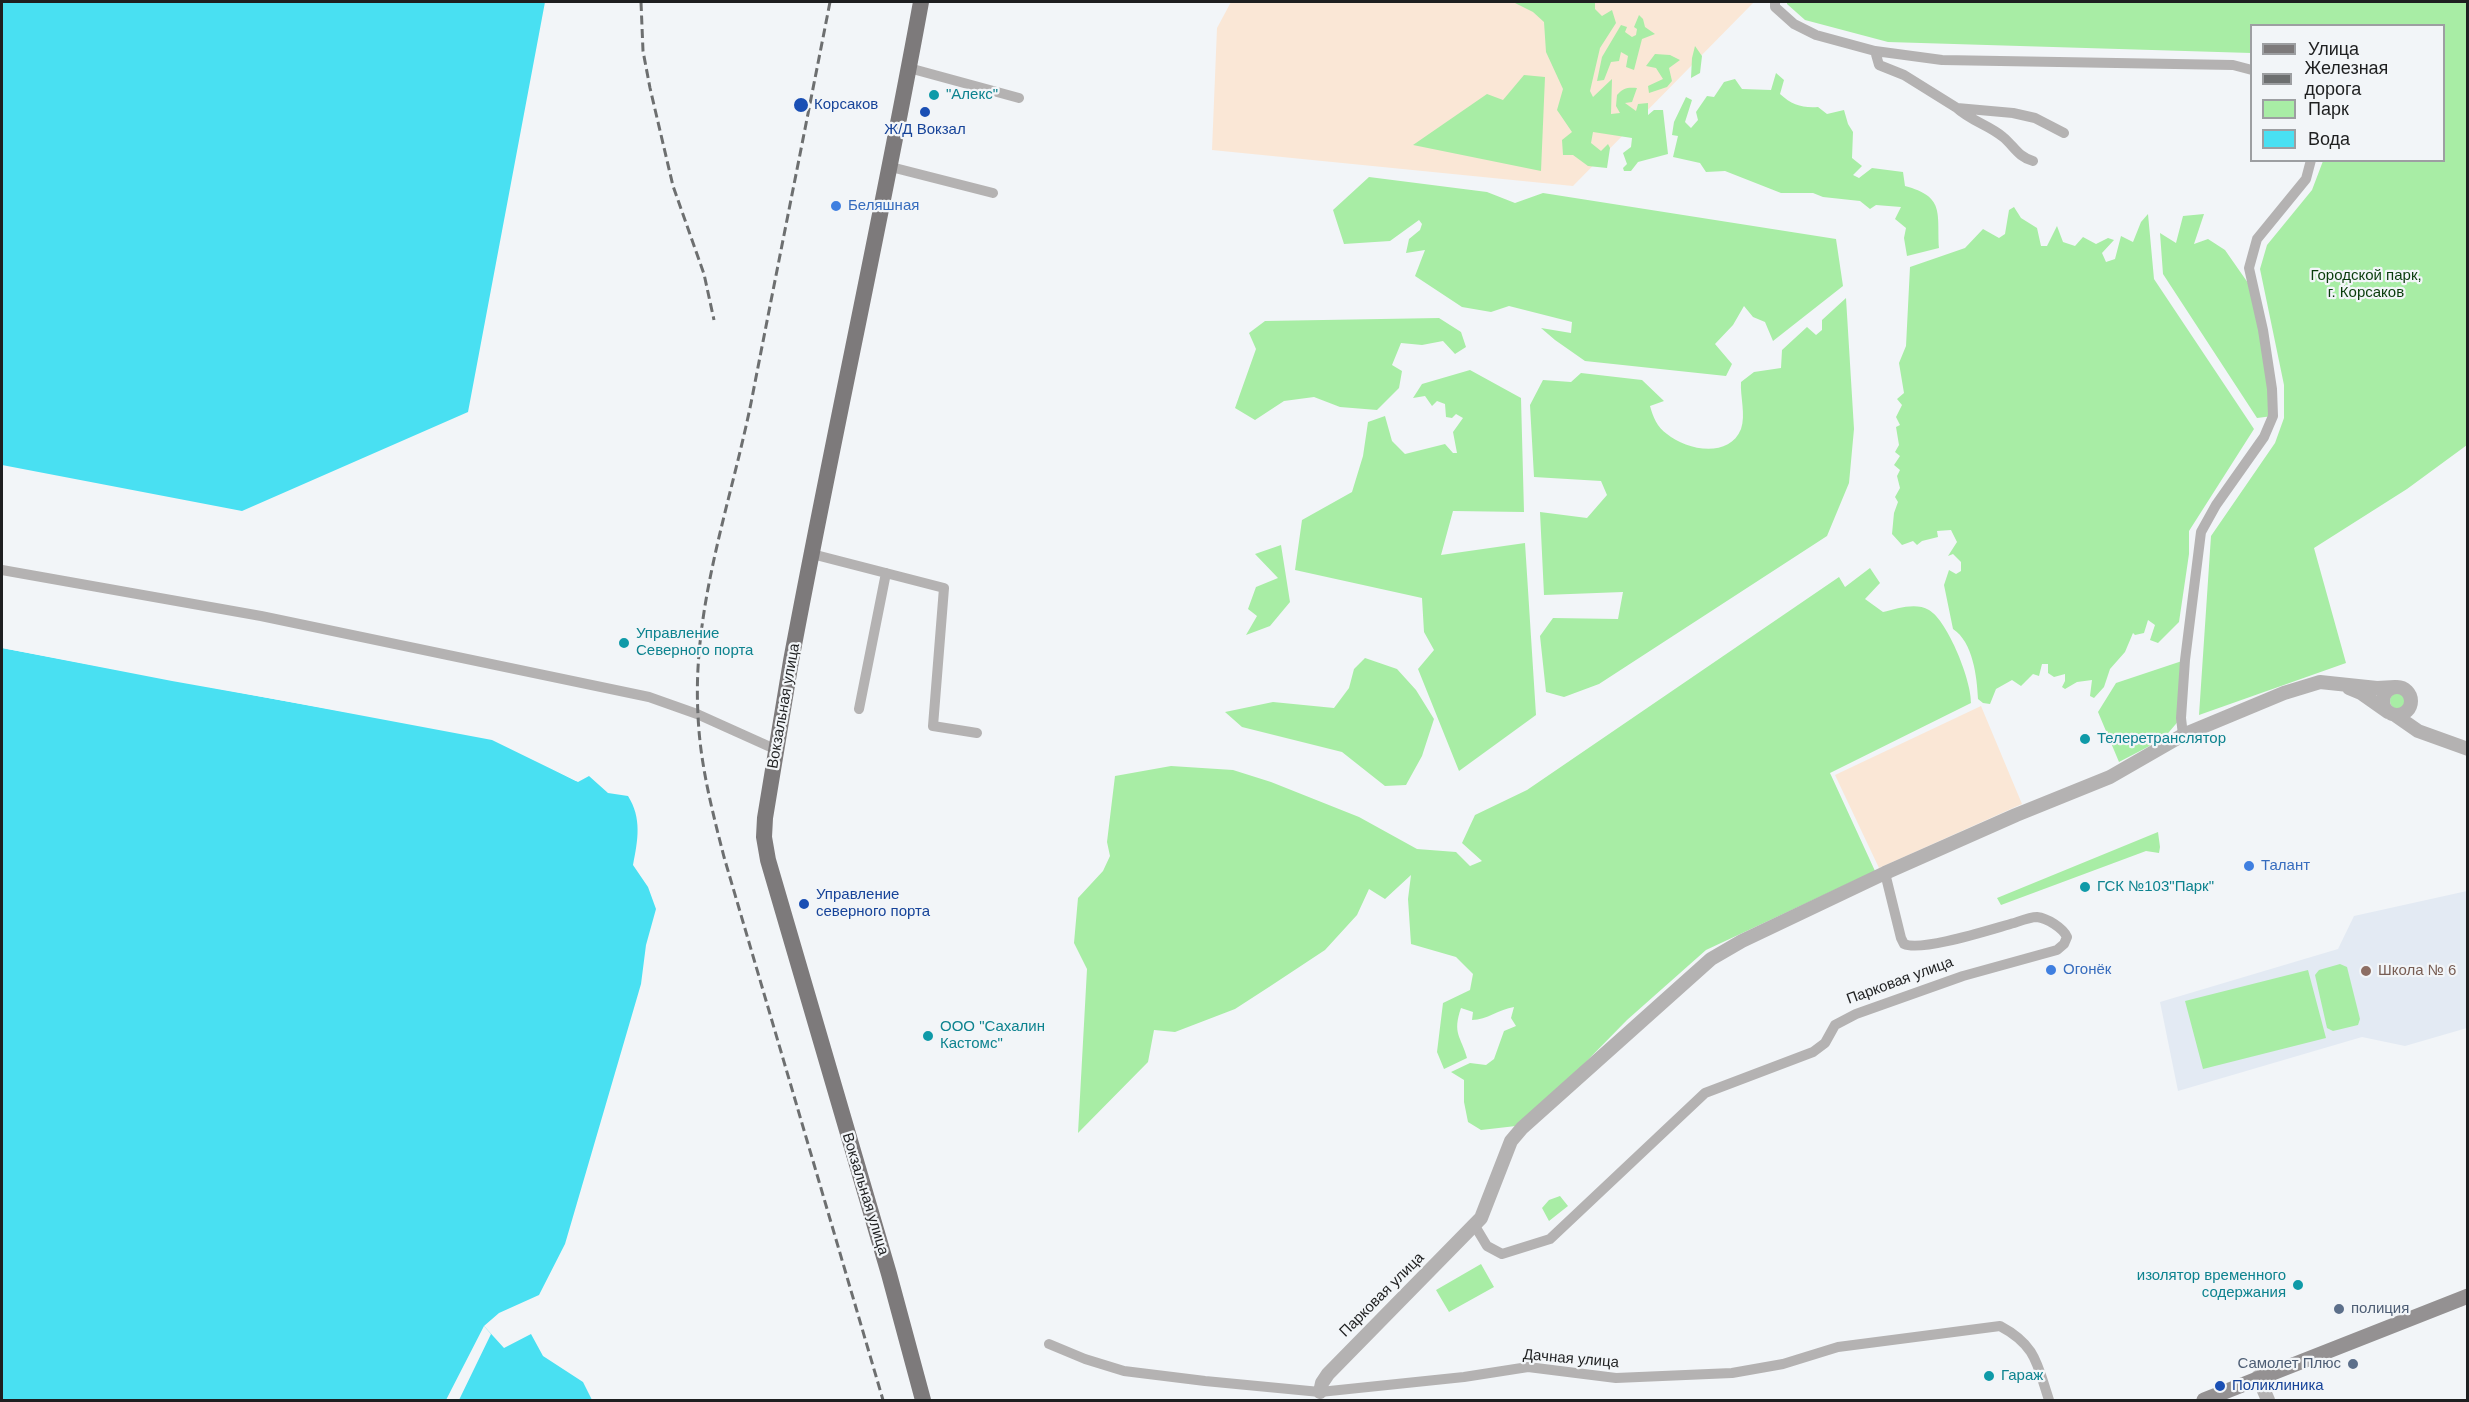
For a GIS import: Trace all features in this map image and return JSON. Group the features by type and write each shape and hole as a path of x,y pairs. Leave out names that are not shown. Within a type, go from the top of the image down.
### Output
{"main road":[{"name":"Вокзальная улица","path":"921,2 891,166 791,664 765,818 764,837 768,860 889,1274 923,1401"},
{"path":"2204,1401 2258,1377 2468,1296"}],"street":[{"path":"1775,2 1775,6 1794,24 1816,35 1875,51 1942,60 2233,65 2250,69"},
{"path":"1875,51 1879,65 1904,75 1957,108 1967,117 2002,136 2024,159 2033,161"},
{"path":"909,68 1019,98"},
{"path":"1957,108 2013,113 2035,118 2064,133"},
{"path":"2183,735 2181,718 2185,660 2200,532 2216,505 2264,437 2273,416 2272,389 2263,330 2249,268 2257,239 2306,179 2310,162"},
{"path":"891,166 993,193"},
{"path":"812,554 944,588 933,726 977,734"},
{"path":"2,570 261,616 649,697 698,714 777,750"},
{"path":"859,709 886,573"},
{"path":"2320,682 2361,693 2418,731 2468,749"},
{"name":"Парковая улица","path":"1320,1392 1328,1374 1475,1226 1481,1218 1511,1141 1711,958 1885,873 2016,815 2110,777 2183,735 2284,693 2320,682 2377,688 2396,687"},
{"path":"2412,701 2403,714 2392,713 2384,706 2385,694 2396,687 2408,692 2412,701 2417,718 2426,728 2451,744"},
{"name":"Парковая улица","path":"1475,1226 1487,1246 1502,1254 1550,1239 1706,1094 1813,1052 1825,1043 1835,1025 1856,1014 1963,976 2057,950 2064,944 2067,937 2064,930 2036,917 1940,942 1909,946 1904,944 1901,938 1885,873"},
{"name":"Дачная улица","path":"1049,1344 1085,1359 1124,1371 1320,1392 1464,1377 1528,1367 1616,1378 1732,1373 1783,1364 1838,1347 2000,1326 2011,1332 2033,1352 2049,1401"},
{"path":"2258,1377 2268,1401"}],"shaded area":[{"path":"1231,2 1754,2 1573,186 1212,150 1217,28"},
{"path":"1981,706 2022,804 1879,868 1835,775"},
{"name":"Школа № 6","path":"2467,891 2467,1028 2405,1046 2362,1037 2178,1091 2160,1002 2338,949 2354,916"}],"green space":[{"path":"1513,2 1595,2 1595,9 1602,16 1612,10 1616,23 1600,48 1590,91 1593,97 1612,79 1611,114 1620,113 1616,106 1619,93 1626,89 1637,88 1632,102 1625,103 1636,111 1638,104 1648,103 1648,115 1654,110 1663,110 1668,154 1638,162 1631,171 1624,171 1623,168 1627,164 1623,153 1631,147 1632,138 1593,132 1591,143 1601,151 1608,144 1610,148 1607,168 1588,166 1573,155 1563,155 1562,140 1572,132 1557,110 1563,89 1546,52 1544,22 1533,12"},
{"name":"Городской парк, г. Корсаков","path":"1787,2 2467,2 2467,445 2407,489 2314,548 2346,663 2199,715 2211,536 2275,443 2284,418 2284,385 2260,269 2267,245 2312,190 2323,162 2445,162 2445,24 2250,24 2250,53 1888,42 1805,20"},
{"path":"1639,15 1645,27 1655,34 1642,39 1634,70 1626,67 1628,56 1621,52 1619,61 1611,62 1604,80 1597,81 1602,57 1621,25 1627,27 1625,32 1632,37 1636,35 1637,29 1634,27"},
{"path":"1695,46 1702,56 1700,73 1691,78 1692,58"},
{"path":"1655,54 1670,55 1680,60 1669,68 1672,81 1667,87 1649,93 1648,86 1663,79 1656,68 1646,66"},
{"path":"1776,73 1784,80 1780,94 1789,101 1802,106 1818,107 1827,114 1844,110 1853,132 1852,158 1862,166 1853,175 1859,178 1872,168 1903,172 1905,186 1918,190 1933,201 1938,215 1939,248 1907,256 1904,238 1906,228 1895,219 1901,207 1876,205 1870,209 1860,201 1823,197 1813,193 1781,193 1725,171 1706,172 1700,163 1673,157 1678,136 1672,135 1674,122 1686,97 1692,100 1685,122 1691,128 1698,120 1696,112 1707,96 1714,97 1724,82 1735,79 1742,89 1771,90"},
{"path":"1524,75 1545,77 1541,171 1413,145 1487,94 1503,100"},
{"path":"1369,177 1487,192 1515,203 1543,193 1836,239 1843,286 1773,341 1765,322 1753,317 1744,306 1733,325 1715,344 1732,364 1726,376 1585,361 1541,328 1571,333 1572,322 1509,306 1491,312 1462,307 1415,276 1425,250 1406,253 1409,239 1420,230 1422,224 1419,220 1390,241 1344,244 1333,210"},
{"path":"2014,207 2021,218 2037,228 2041,246 2047,246 2057,226 2063,242 2075,246 2083,237 2096,244 2108,238 2114,240 2102,253 2106,262 2115,259 2121,236 2133,242 2141,222 2148,214 2154,279 2254,429 2189,531 2189,554 2179,622 2158,643 2150,640 2155,625 2148,620 2144,633 2135,635 2133,633 2125,652 2110,669 2104,687 2094,698 2090,696 2092,680 2077,682 2065,689 2062,687 2065,674 2054,677 2048,673 2048,664 2042,664 2039,676 2033,674 2021,686 2012,680 1996,689 1990,704 1978,699 1973,661 1965,642 1953,629 1944,585 1949,570 1956,574 1961,571 1961,562 1953,554 1948,556 1957,542 1951,530 1937,531 1938,537 1922,541 1917,545 1913,541 1902,545 1892,534 1894,513 1898,502 1895,497 1900,488 1897,476 1900,470 1894,465 1900,456 1895,452 1899,445 1896,427 1900,425 1896,417 1902,405 1897,399 1904,393 1899,363 1906,346 1910,267 1965,248 1983,229 1999,238 2005,234 2009,210"},
{"path":"2204,214 2194,244 2208,239 2225,250 2255,293 2273,416 2257,418 2163,274 2160,233 2176,243 2183,216"},
{"path":"1846,298 1854,429 1849,483 1827,536 1599,684 1564,697 1546,692 1540,636 1553,618 1618,619 1623,592 1544,595 1540,512 1587,518 1607,495 1601,481 1534,477 1530,405 1543,380 1571,382 1581,373 1642,380 1664,401 1650,406 1656,422 1664,431 1675,440 1685,444 1707,449 1717,448 1727,445 1741,429 1743,418 1741,382 1754,372 1781,368 1782,350 1807,327 1816,335 1822,330 1822,320"},
{"path":"1439,318 1461,332 1466,347 1455,354 1443,341 1422,345 1401,343 1392,365 1402,371 1399,388 1377,410 1340,407 1314,397 1284,401 1255,420 1235,408 1256,349 1249,333 1265,321"},
{"path":"1470,370 1521,398 1524,512 1453,511 1441,555 1525,543 1536,715 1459,771 1418,669 1434,650 1424,632 1422,598 1295,570 1302,520 1352,492 1363,456 1368,422 1385,416 1392,441 1405,454 1445,444 1453,453 1457,453 1453,432 1463,418 1456,414 1452,418 1446,417 1445,404 1437,401 1432,406 1425,396 1413,398 1422,384"},
{"path":"1281,545 1290,602 1270,626 1246,635 1257,616 1248,609 1256,587 1278,578 1255,554"},
{"path":"1870,568 1880,583 1865,599 1883,612 1906,607 1924,608 1936,616 1944,626 1958,653 1968,681 1971,703 1830,773 1875,871 1706,950 1627,1020 1573,1075 1516,1126 1481,1130 1468,1122 1464,1102 1464,1080 1451,1072 1470,1063 1486,1065 1494,1059 1504,1031 1516,1026 1511,1018 1514,1007 1472,1020 1473,1012 1461,1008 1457,1029 1467,1058 1444,1069 1437,1052 1443,1003 1470,990 1473,974 1456,957 1411,944 1408,899 1411,875 1385,899 1369,889 1357,915 1325,950 1235,1009 1175,1032 1154,1030 1148,1062 1078,1133 1087,969 1074,943 1078,898 1103,871 1110,856 1107,842 1115,776 1171,766 1233,770 1271,782 1359,817 1417,849 1456,852 1470,866 1482,861 1462,843 1475,815 1527,790 1839,577 1845,587"},
{"path":"1365,658 1397,669 1416,690 1434,719 1422,756 1406,785 1385,786 1342,752 1242,727 1225,712 1273,702 1334,708 1349,688 1354,669"},
{"path":"2185,660 2181,718 2163,739 2119,762 2098,712 2116,683"},
{"path":"2395,693 2401,693 2406,701 2404,707 2395,709 2390,704 2390,698"},
{"path":"2158,832 2159,853 2146,851 2001,905 1997,898"},
{"path":"2340,964 2347,967 2360,1019 2358,1025 2333,1031 2327,1028 2315,975 2319,970"},
{"path":"2308,970 2326,1038 2203,1069 2185,1001"},
{"path":"1560,1196 1568,1206 1549,1221 1542,1208 1549,1200"},
{"path":"1481,1264 1494,1287 1449,1312 1436,1290"}],"water":[{"path":"2,2 545,2 468,412 242,511 2,465"},
{"path":"2,648 492,740 578,782 589,776 608,793 628,796 637,821 633,865 648,887 656,909 646,945 641,984 565,1244 539,1295 499,1313 484,1326 504,1348 531,1334 543,1356 583,1382 592,1400 2,1400"}],"pier":[{"path":"2,466 247,513 242,514 2,468"},
{"path":"2,645 493,738 172,681 2,648"},
{"path":"493,738 576,778 576,781"},
{"path":"484,1326 491,1334 459,1400 446,1400"}],"railway":[{"path":"641,2 643,51 650,88 673,186 704,274 714,320"},
{"path":"830,2 751,403 714,558 701,636 698,715 704,769 724,857 883,1400"}],"place":[{"name":"\"Алекс\"","path":"934,95"},
{"name":"Корсаков","path":"801,105"},
{"name":"Ж/Д Вокзал","path":"925,112"},
{"name":"Беляшная","path":"836,206"},
{"name":"Управление Северного порта","path":"624,643"},
{"name":"Телеретранслятор","path":"2085,739"},
{"name":"Талант","path":"2249,866"},
{"name":"ГСК №103\"Парк\"","path":"2085,887"},
{"name":"Управление северного порта","path":"804,904"},
{"name":"Огонёк","path":"2051,970"},
{"name":"Школа № 6","path":"2366,971"},
{"name":"ООО \"Сахалин Кастомс\"","path":"928,1036"},
{"name":"изолятор временного содержания","path":"2298,1285"},
{"name":"полиция","path":"2339,1309"},
{"name":"Самолет Плюс","path":"2353,1364"},
{"name":"Гараж","path":"1989,1376"},
{"name":"Поликлиника","path":"2220,1386"}]}
